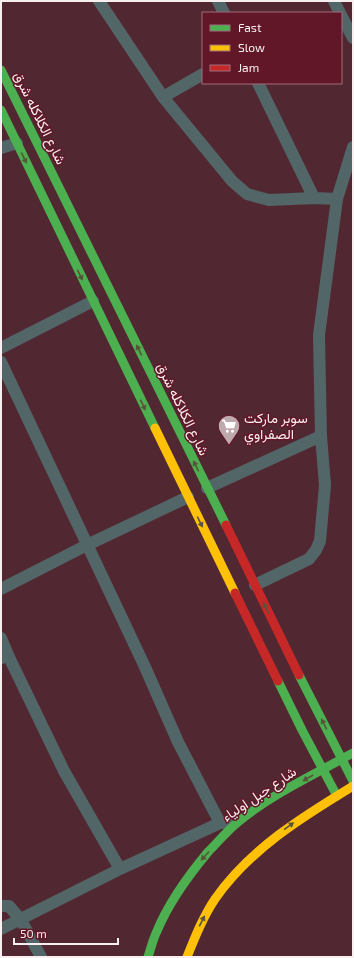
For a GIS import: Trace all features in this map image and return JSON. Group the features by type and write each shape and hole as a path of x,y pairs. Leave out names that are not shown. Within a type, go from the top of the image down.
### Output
{"main road":[{"name":"شارع الكلاكله شرق","path":"1,70 255,585 286,651 353,780"},
{"path":"1,110 188,497 336,796"},
{"name":"شارع جبل اولياء","path":"148,957 157,931 174,898 194,869 220,839 238,822 259,807 289,788 353,753"},
{"path":"187,957 191,943 204,916 222,889 246,861 267,842 292,824 353,786"}],"street":[{"path":"99,1 163,97 232,181 247,194 269,200 314,198 336,199"},
{"path":"218,1 224,12"},
{"path":"334,1 339,12"},
{"path":"342,18 353,38"},
{"path":"163,97 202,75"},
{"path":"258,84 314,198"},
{"path":"1,148 17,143"},
{"path":"255,585 309,559 316,550 320,541 325,484 321,436 319,335 336,199 353,147"},
{"path":"1,348 93,301"},
{"path":"1,362 145,667 178,742 220,823"},
{"path":"207,488 321,436"},
{"path":"1,589 87,545 188,497"},
{"path":"1,638 4,656 64,771 120,869"},
{"path":"1,929 120,869 220,823 238,822"},
{"path":"1,906 9,906 21,920 41,957"}],"traffic: fast":[{"path":"1,70 226,525"},
{"path":"1,110 155,428"},
{"path":"299,675 353,781"},
{"path":"278,681 337,796"},
{"path":"148,957 162,920 173,900 186,880 208,852 226,833 265,802 353,753"}],"traffic: slow":[{"path":"155,428 235,593"},
{"path":"187,957 200,927 215,899 244,865 278,835 353,786"}],"traffic: jam":[{"path":"226,525 299,675"},
{"path":"235,593 278,681"}],"place":[{"name":"سوبر ماركت الصفراوي","path":"229,446"}]}
